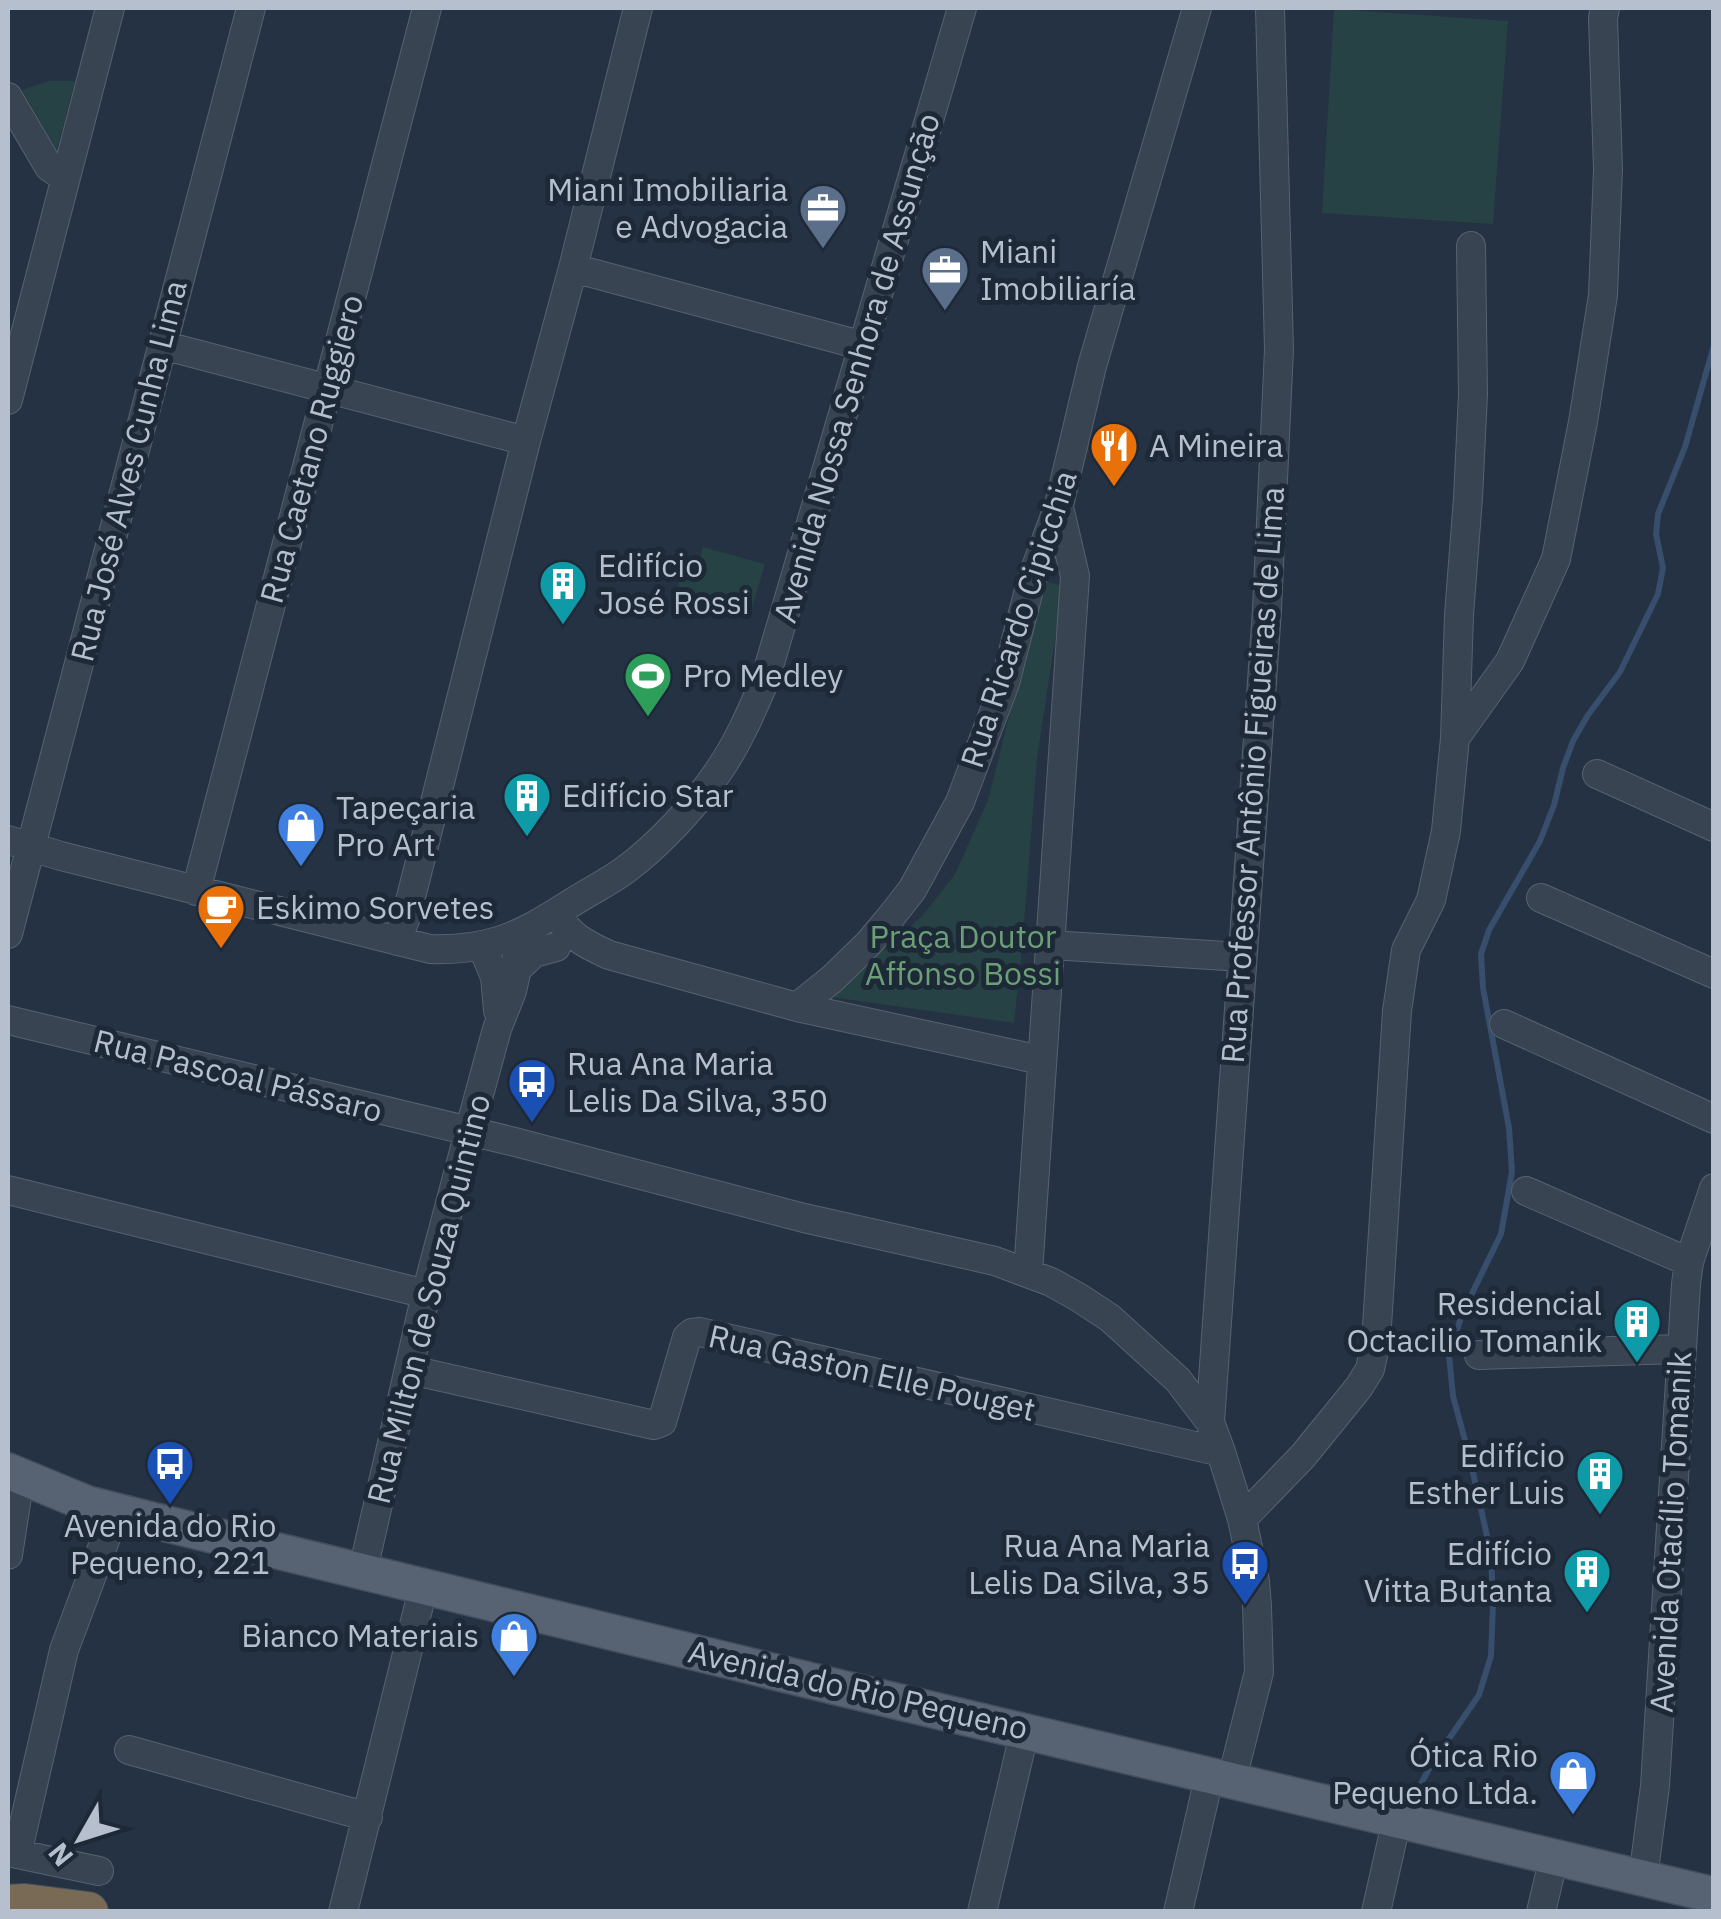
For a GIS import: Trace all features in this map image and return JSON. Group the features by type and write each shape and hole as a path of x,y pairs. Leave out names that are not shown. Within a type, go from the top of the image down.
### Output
{"highway":[{"path":"8,1905 88,1912"}],"main road":[{"name":"Avenida do Rio Pequeno","path":"14,1474 88,1504 830,1686 1642,1878 1707,1900"}],"street":[{"path":"8,400 110,8"},
{"name":"Rua José Alves Cunha Lima","path":"8,934 19,844 162,344 251,8"},
{"name":"Rua Caetano Ruggiero","path":"196,890 427,8"},
{"path":"396,941 411,898 638,8"},
{"name":"Avenida Nossa Senhora de Assunção","path":"19,844 430,949 482,946 536,924 626,869 656,842 720,770 765,680 962,8"},
{"name":"Rua Ricardo Cipicchia","path":"797,1007 869,943 890,918 919,877 960,802 1005,683 1032,578 1059,505 1092,366 1198,8"},
{"name":"Rua Professor Antônio Figueiras de Lima","path":"1210,1422 1267,610 1280,350 1270,8"},
{"path":"1455,738 1510,661 1556,559 1603,295 1608,169 1603,18 1606,8"},
{"path":"8,97 49,166 64,178"},
{"path":"1242,1519 1303,1456 1359,1387 1370,1369 1376,1342 1397,1011 1406,950 1431,900 1446,831 1455,738 1473,394 1471,246"},
{"path":"573,268 864,346"},
{"path":"162,344 526,441"},
{"path":"1028,1273 1075,576 1059,505"},
{"path":"1597,774 1714,828"},
{"path":"1541,898 1714,974"},
{"path":"536,924 556,947 570,956 586,959 609,955"},
{"path":"536,924 563,925 581,942 609,955 797,1007 1041,1060"},
{"name":"Rua Milton de Souza Quintino","path":"364,1570 426,1294 469,1131 497,1029 536,924"},
{"path":"1051,945 1242,957"},
{"name":"Rua Milton de Souza Quintino","path":"482,946 495,977 497,1029"},
{"path":"517,969 534,953 556,947"},
{"name":"Rua Pascoal Pássaro","path":"8,1020 996,1262 1051,1282 1110,1318 1178,1380 1210,1422"},
{"path":"1504,1024 1714,1119"},
{"name":"Avenida Otacílio Tomanik","path":"1642,1878 1656,1786 1680,1349 1689,1262 1706,1235 1714,1188"},
{"path":"8,1190 426,1294"},
{"path":"1526,1191 1689,1262"},
{"name":"Rua Gaston Elle Pouget","path":"411,1370 654,1426 662,1422 687,1337 692,1333 713,1334 1221,1452"},
{"path":"1479,1355 1680,1349"},
{"path":"1178,1912 1258,1672 1256,1590 1242,1519 1210,1422"},
{"path":"8,1555 14,1474"},
{"path":"99,1871 12,1853 64,1650 116,1510"},
{"path":"342,1912 424,1585"},
{"path":"982,1912 1025,1730"},
{"path":"130,1750 368,1816"},
{"path":"1376,1912 1398,1819"},
{"path":"1540,1912 1554,1857"}],"green space":[{"path":"1334,9 1508,21 1493,224 1322,213"},
{"path":"49,81 75,81 57,150 22,90"},
{"path":"703,547 765,564 751,611 677,591 682,570 677,568 680,557 699,561"},
{"name":"Praça Doutor Affonso Bossi","path":"1043,581 1063,586 1037,759 1014,1023 831,997 923,915 955,874 988,800"}],"waterway":[{"path":"1414,1797 1479,1695 1491,1656 1491,1554 1453,1396 1449,1355 1462,1314 1501,1234 1512,1172 1509,1128 1483,988 1481,954 1489,930 1540,841 1573,741 1620,672 1658,594 1663,568 1656,534 1658,514 1685,447 1714,345"}],"place":[{"name":"Miani Imobiliaria e Advogacia","path":"823,250"},
{"name":"Miani Imobiliaría","path":"945,312"},
{"name":"A Mineira","path":"1114,488"},
{"name":"Edifício José Rossi","path":"563,626"},
{"name":"Pro Medley","path":"648,718"},
{"name":"Edifício Star","path":"527,838"},
{"name":"Tapeçaria Pro Art","path":"301,868"},
{"name":"Eskimo Sorvetes","path":"221,950"},
{"name":"Rua Ana Maria Lelis Da Silva, 350","path":"532,1124"},
{"name":"Residencial Octacilio Tomanik","path":"1637,1364"},
{"name":"Avenida do Rio Pequeno, 221","path":"170,1506"},
{"name":"Edifício Esther Luis","path":"1600,1516"},
{"name":"Rua Ana Maria Lelis Da Silva, 35","path":"1245,1606"},
{"name":"Edifício Vitta Butanta","path":"1587,1614"},
{"name":"Bianco Materiais","path":"514,1678"},
{"name":"Ótica Rio Pequeno Ltda.","path":"1573,1816"}]}
